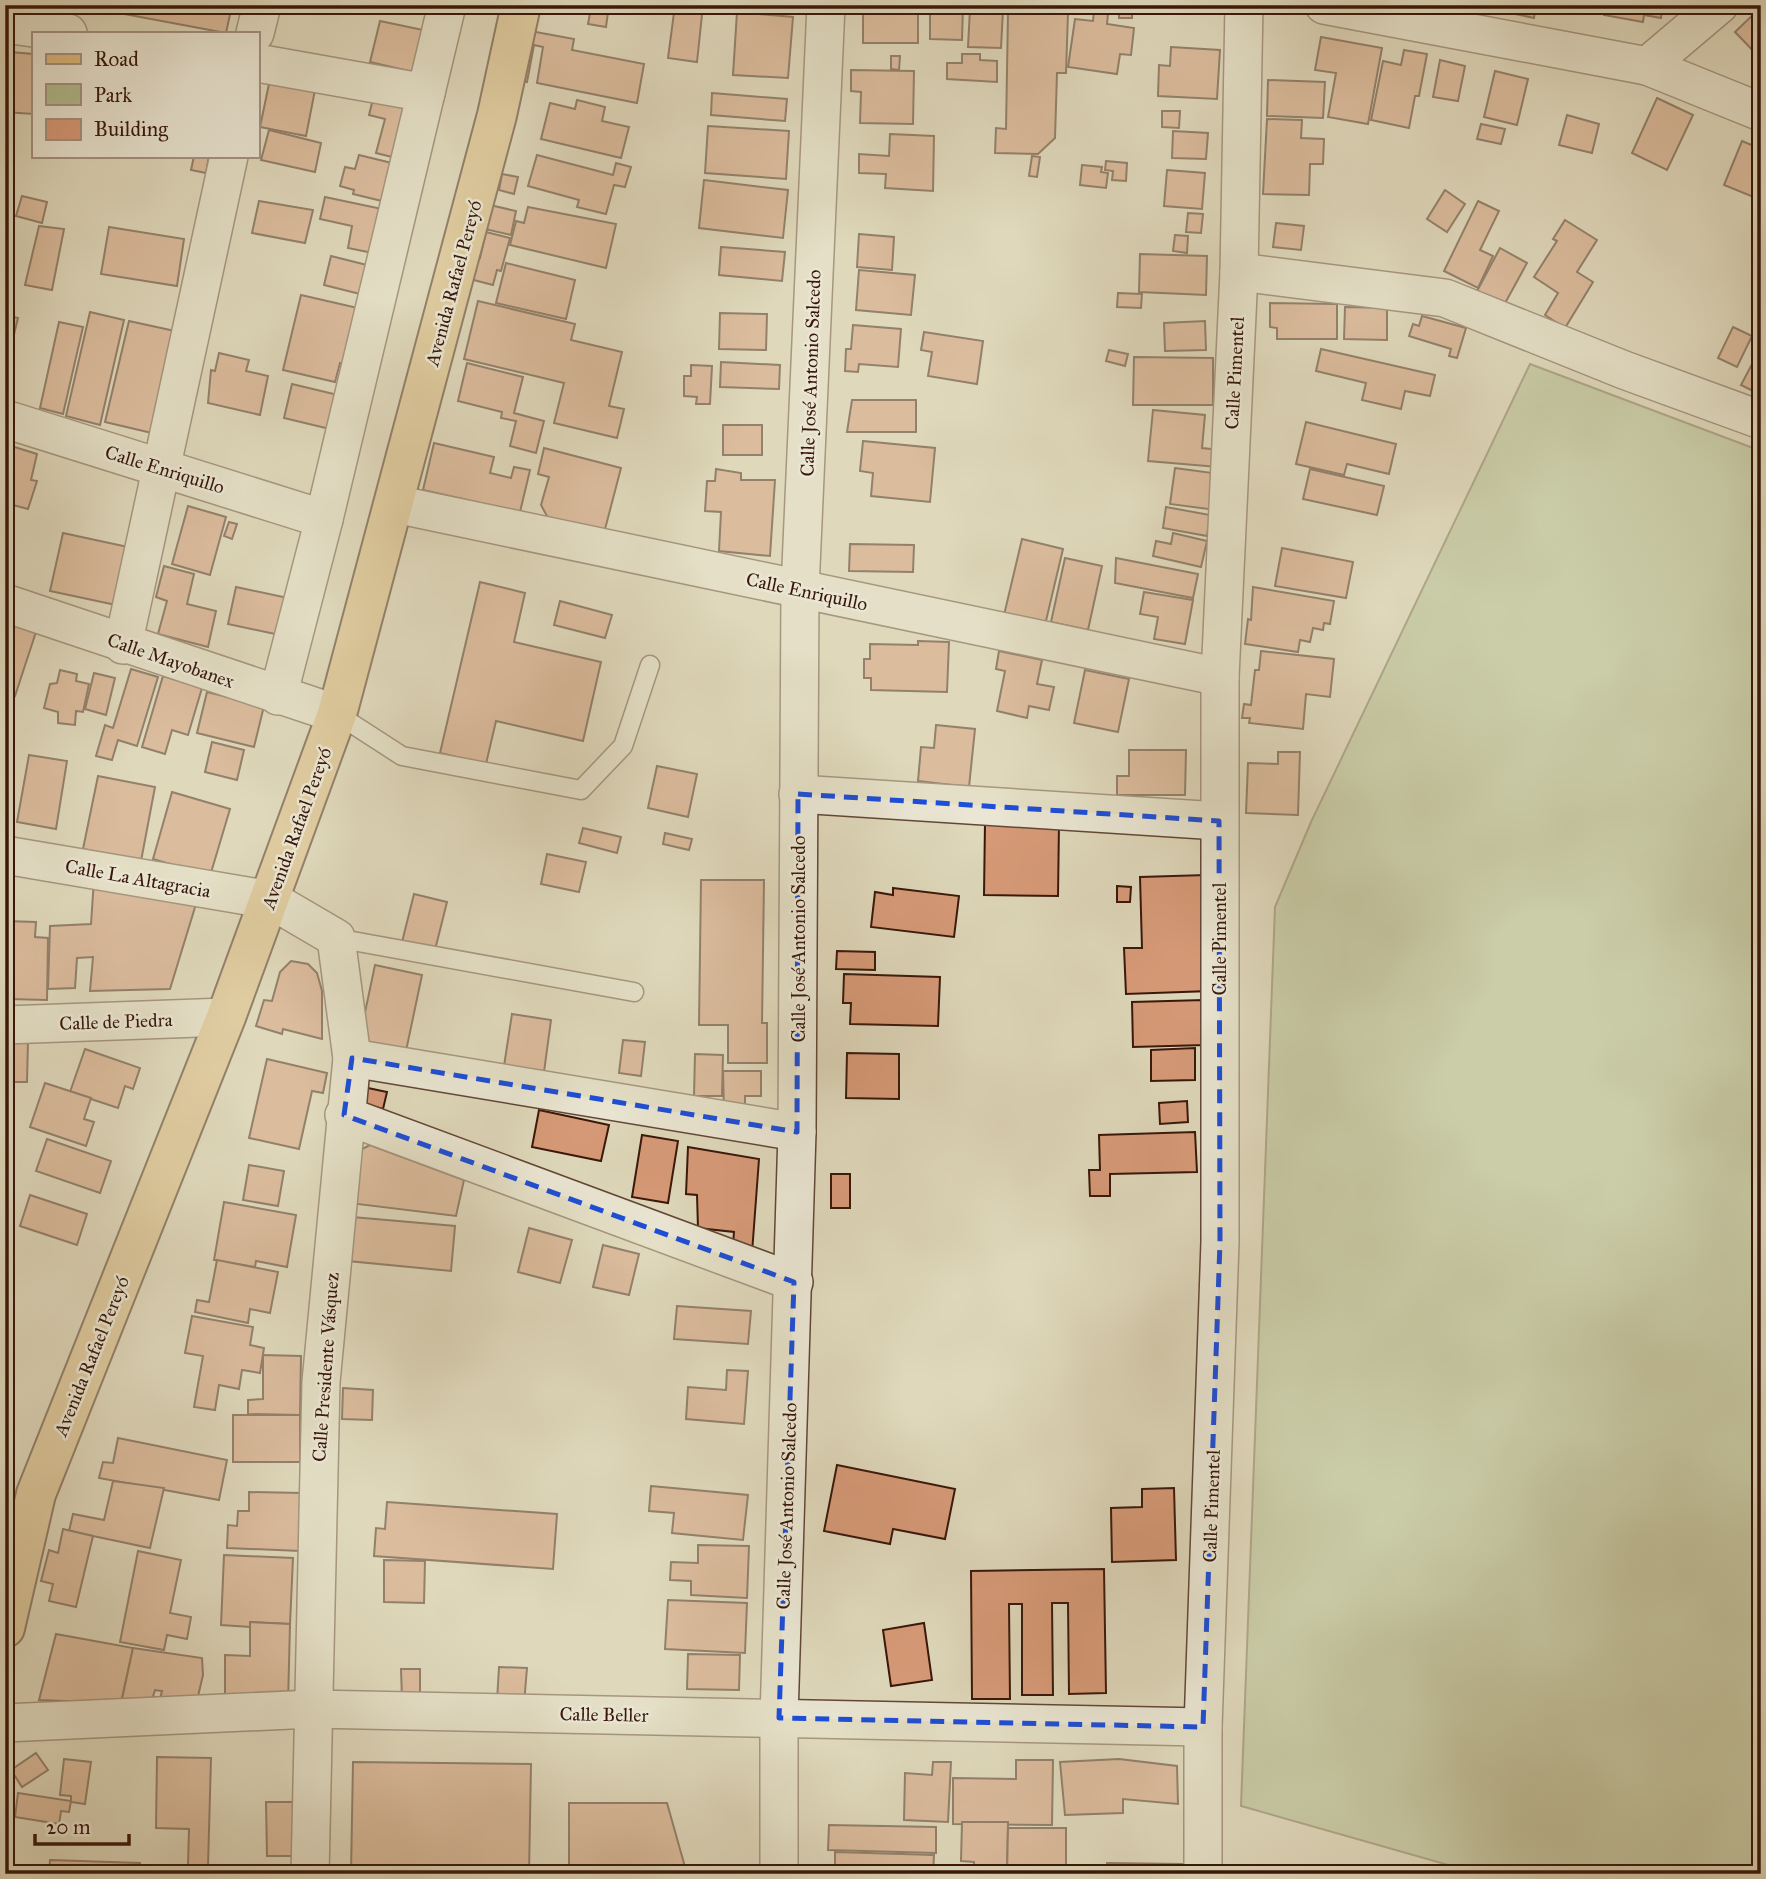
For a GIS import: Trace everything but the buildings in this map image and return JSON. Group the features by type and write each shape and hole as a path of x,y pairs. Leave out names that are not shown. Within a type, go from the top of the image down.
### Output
{"main road":[{"name":"Avenida Rafael Pereyó","path":"5,1628 36,1494 226,1017 337,714 497,115 521,5"}],"street":[{"path":"255,32 261,5"},
{"path":"278,696 324,519 447,5"},
{"name":"Calle José Antonio Salcedo","path":"779,1874 779,1718 797,1132 800,589 826,5"},
{"name":"Calle Pimentel","path":"1203,1874 1203,1727 1220,1242 1220,677 1239,272 1244,5"},
{"path":"1324,5 1647,66 1761,112"},
{"path":"1647,66 1719,5"},
{"path":"5,24 61,32"},
{"path":"259,62 426,93"},
{"path":"123,645 229,158"},
{"path":"1239,272 1446,298 1624,370 1761,420"},
{"name":"Calle Enriquillo","path":"5,419 324,519"},
{"name":"Calle Enriquillo","path":"395,505 1220,677"},
{"name":"Calle Mayobanex","path":"5,603 123,645 337,714"},
{"path":"798,794 1219,821"},
{"name":"Calle La Altagracia","path":"5,855 271,900"},
{"path":"271,900 335,938"},
{"name":"Calle Presidente Vásquez","path":"310,1874 321,1382 344,1115 352,1058 335,938"},
{"name":"Calle de Piedra","path":"5,1025 226,1017"},
{"path":"352,1058 797,1132"},
{"path":"344,1115 794,1282"},
{"name":"Calle Beller","path":"5,1723 312,1709 1203,1727"}],"lane":[{"path":"337,714 401,756 581,790 622,746 650,665"},
{"path":"335,938 634,992"}],"highlighted area":[{"path":"798,794 1219,821 1220,1242 1203,1727 779,1718 794,1282 344,1115 352,1058 797,1132"}],"green space":[{"path":"1530,364 1761,451 1761,1874 1480,1874 1241,1806 1275,907 1311,822"}]}
